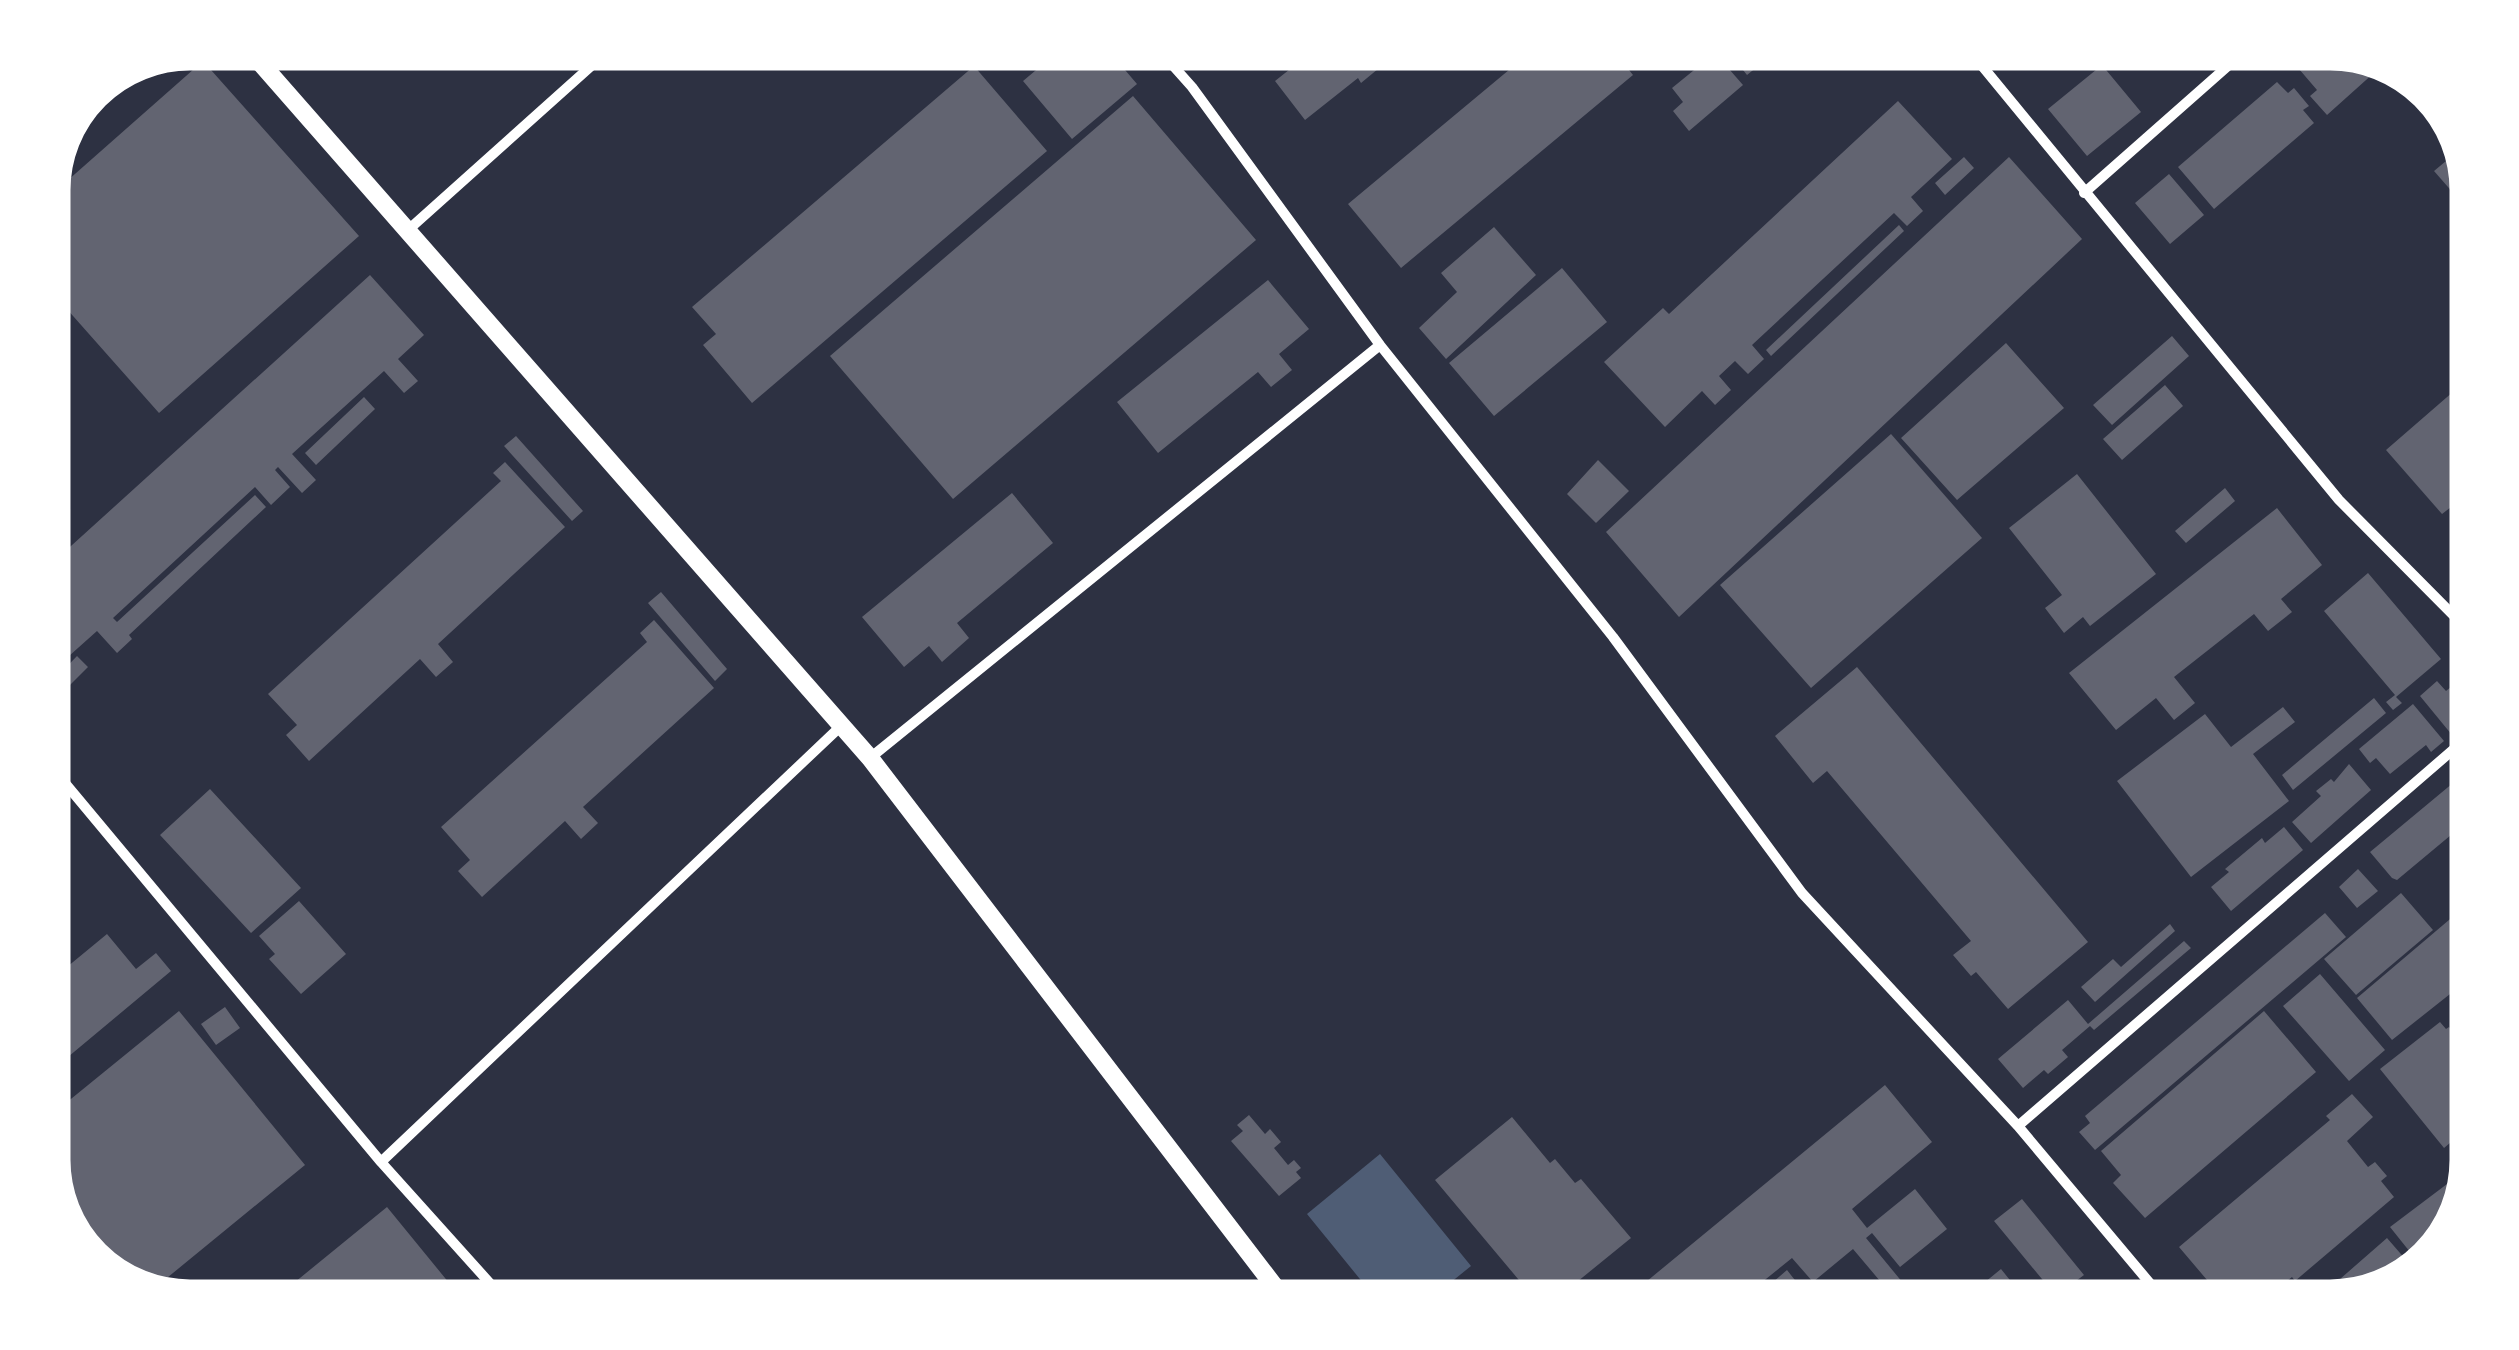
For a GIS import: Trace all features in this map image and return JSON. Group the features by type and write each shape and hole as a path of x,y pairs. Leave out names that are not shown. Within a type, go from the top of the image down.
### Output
{"street":[{"path":"264,67 870,758 1271,1282"},
{"path":"407,231 590,67"},
{"path":"1174,67 1380,345 1613,637 1802,893 2018,1126 2149,1282"},
{"path":"1983,67 2338,500 2451,613"},
{"path":"2084,193 2227,67"},
{"path":"870,758 1380,345"},
{"path":"380,1162 841,726"},
{"path":"2018,1126 2452,751"},
{"path":"68,787 380,1162 489,1282"}],"water":[{"path":"1380,1154 1471,1266 1451,1282 1362,1282 1307,1214"}],"building":[{"path":"196,67 208,67 359,236 159,413 68,310 68,180"},
{"path":"973,67 1047,151 752,403 703,345 716,334 692,307"},
{"path":"1040,67 1122,67 1137,84 1072,139 1023,81"},
{"path":"1293,67 1380,67 1361,83 1358,78 1305,120 1275,81"},
{"path":"1513,67 1627,67 1633,75 1401,268 1348,204"},
{"path":"1698,67 1727,67 1743,85 1689,131 1673,111 1683,102 1672,88"},
{"path":"1741,67 1757,67 1747,75"},
{"path":"2104,67 2141,112 2087,156 2048,109"},
{"path":"2297,67 2330,67 2372,75 2327,115 2310,96 2317,90"},
{"path":"2277,82 2288,93 2294,88 2309,106 2303,110 2314,123 2214,209 2178,167"},
{"path":"1133,96 1256,240 953,499 830,356"},
{"path":"1898,101 1952,159 1911,197 1923,211 1907,226 1894,213 1752,345 1764,359 1748,374 1735,361 1719,376 1731,390 1715,405 1702,391 1665,427 1604,362 1663,308 1669,314"},
{"path":"1964,157 1974,168 1945,195 1935,183"},
{"path":"2009,157 2082,239 1679,617 1606,532"},
{"path":"2448,160 2451,190 2434,171"},
{"path":"2169,174 2204,215 2170,244 2135,203"},
{"path":"1899,225 1904,231 1771,356 1766,350"},
{"path":"1494,227 1536,275 1446,359 1419,328 1457,292 1441,273"},
{"path":"1562,268 1607,322 1494,416 1449,363"},
{"path":"370,275 424,335 398,359 418,381 404,393 384,371 292,454 316,480 302,493 278,467 275,470 290,487 271,505 255,487 113,618 117,622 255,495 266,507 129,635 132,639 117,653 97,631 68,657 68,549"},
{"path":"1268,280 1309,329 1279,354 1292,370 1271,387 1258,372 1158,453 1117,402"},
{"path":"2172,336 2189,356 2112,425 2093,405"},
{"path":"2006,343 2064,408 1957,500 1901,438"},
{"path":"2165,385 2183,406 2122,460 2103,439"},
{"path":"2451,393 2451,507 2442,514 2386,450"},
{"path":"364,397 375,409 316,465 305,453"},
{"path":"1891,434 1982,538 1811,688 1720,585"},
{"path":"516,436 583,511 572,521 504,446"},
{"path":"1598,460 1629,491 1596,523 1567,494"},
{"path":"505,462 565,527 438,644 453,662 436,677 420,659 309,761 286,735 297,725 268,694 501,481 493,473"},
{"path":"2077,474 2156,574 2090,626 2083,617 2064,633 2045,608 2062,595 2009,528"},
{"path":"2225,488 2235,501 2186,543 2175,531"},
{"path":"1012,493 1053,543 957,623 969,638 942,662 929,646 904,667 862,617"},
{"path":"2277,508 2322,565 2281,599 2292,612 2268,631 2254,614 2174,677 2195,703 2174,720 2156,698 2116,730 2069,673"},
{"path":"2368,573 2441,659 2396,697 2402,703 2393,710 2386,702 2395,695 2324,611"},
{"path":"661,592 727,669 715,681 648,603"},
{"path":"654,620 714,688 583,807 598,823 581,839 565,821 482,897 458,871 470,860 441,827 647,642 640,633"},
{"path":"77,656 88,667 68,687 68,665"},
{"path":"1857,667 2088,942 2008,1009 1976,972 1971,976 1953,955 1971,941 1827,771 1813,783 1775,736"},
{"path":"2437,681 2446,691 2452,686 2452,734 2420,696"},
{"path":"2374,698 2386,713 2293,790 2282,775"},
{"path":"2413,704 2444,741 2431,752 2426,745 2390,774 2376,758 2370,763 2359,749"},
{"path":"2283,707 2295,722 2253,754 2289,801 2191,877 2117,781 2205,714 2231,747"},
{"path":"2349,764 2371,790 2311,843 2292,822 2321,796 2316,791 2331,779 2334,782"},
{"path":"2452,784 2452,834 2397,880 2370,852"},
{"path":"210,789 301,888 251,933 160,835"},
{"path":"2284,827 2303,850 2231,911 2211,887 2229,872 2225,869 2262,838 2265,843"},
{"path":"2358,869 2378,891 2357,908 2339,887"},
{"path":"2401,893 2433,930 2356,995 2324,959"},
{"path":"299,901 346,954 301,994 269,959 275,954 259,936"},
{"path":"2325,913 2346,937 2095,1150 2079,1132 2090,1123 2085,1116"},
{"path":"2452,918 2452,993 2392,1040 2357,998"},
{"path":"2170,924 2175,931 2095,1002 2081,987 2113,959 2121,967"},
{"path":"107,934 136,969 156,953 171,971 68,1057 68,966"},
{"path":"2184,941 2191,948 2094,1030 2090,1026 2062,1050 2068,1057 2048,1074 2044,1070 2023,1088 1998,1059 2068,1000 2088,1024"},
{"path":"2320,974 2385,1050 2349,1081 2283,1006"},
{"path":"225,1007 240,1028 216,1045 201,1024"},
{"path":"179,1011 305,1165 165,1280 150,1276 109,1252 80,1215 68,1169 68,1101"},
{"path":"2264,1011 2316,1072 2145,1218 2113,1183 2121,1175 2101,1151"},
{"path":"2440,1022 2446,1029 2449,1027 2452,1141 2444,1148 2380,1069"},
{"path":"1885,1085 1932,1142 1852,1209 1867,1228 1915,1189 1947,1229 1900,1267 1872,1233 1866,1238 1902,1282 1881,1282 1853,1249 1813,1282 1792,1258 1762,1282 1646,1282"},
{"path":"2352,1094 2373,1117 2347,1141 2368,1167 2375,1162 2387,1176 2381,1181 2394,1197 2295,1281 2292,1277 2286,1282 2209,1282 2179,1247 2330,1120 2326,1116"},
{"path":"1249,1115 1265,1134 1270,1129 1281,1142 1274,1148 1288,1165 1294,1160 1301,1168 1296,1172 1301,1178 1279,1196 1231,1141 1243,1131 1237,1125"},
{"path":"1512,1117 1550,1163 1555,1159 1575,1183 1581,1179 1631,1238 1577,1282 1521,1282 1435,1180"},
{"path":"2449,1186 2431,1229 2410,1252 2390,1227"},
{"path":"2022,1199 2084,1275 2075,1282 2044,1282 1994,1221"},
{"path":"387,1207 448,1282 295,1282"},
{"path":"2387,1238 2404,1257 2376,1273 2337,1282"},
{"path":"2001,1269 2011,1282 1985,1282"},
{"path":"1787,1270 1796,1282 1773,1282"}]}
